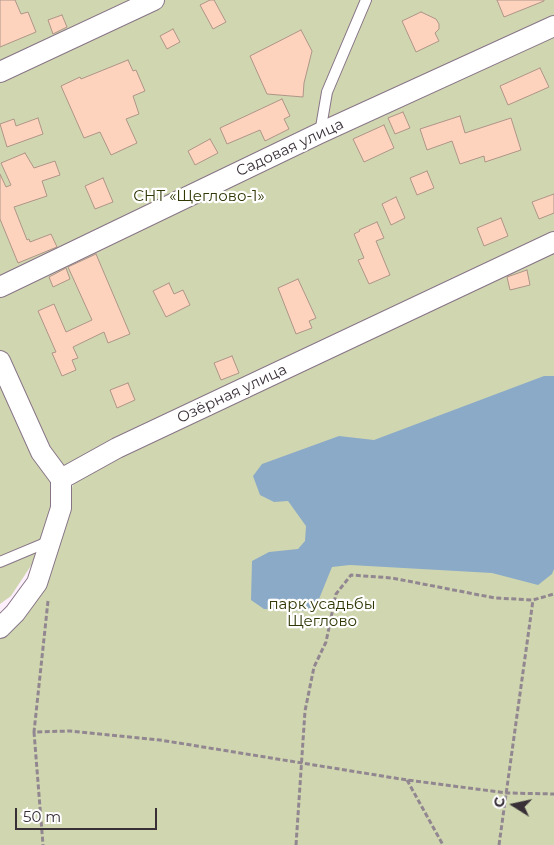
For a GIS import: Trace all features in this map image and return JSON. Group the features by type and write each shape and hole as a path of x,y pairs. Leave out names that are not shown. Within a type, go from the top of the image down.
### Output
{"street":[{"path":"0,72 154,0"},
{"name":"Садовая улица","path":"0,287 320,133 554,26"},
{"name":"Озёрная улица","path":"61,479 117,448 554,242"},
{"path":"0,361 41,452 61,479 61,508 37,583 15,614 0,628"}],"lane":[{"path":"320,133 326,92 366,0"},
{"path":"0,562 50,541"}],"path":[{"path":"296,845 305,711 314,666 326,642 336,594 351,575 392,578 494,598 533,600 554,594"},
{"path":"43,845 34,732 49,594"},
{"path":"499,845 533,600"},
{"path":"34,732 70,731 160,740 407,780 506,793 554,794"},
{"path":"407,780 443,845"}],"green space":[{"path":"0,0 554,0 554,845 0,845 0,636 42,586 75,478 63,488 38,555 11,596 0,604"}],"water":[{"path":"544,376 554,376 554,569 552,574 538,585 492,573 350,565 332,567 319,599 310,611 264,609 251,600 252,561 269,552 298,549 305,541 306,526 288,501 274,502 260,495 253,476 262,464 339,436 374,440"}],"building":[{"path":"0,0 15,0 21,14 28,12 36,32 0,47"},
{"path":"214,0 226,22 213,29 200,5"},
{"path":"497,0 544,0 544,1 504,17"},
{"path":"421,12 436,19 439,29 435,33 439,41 416,52 402,21"},
{"path":"62,15 67,27 53,34 48,20"},
{"path":"173,29 180,42 167,49 160,36"},
{"path":"301,30 312,51 304,83 303,97 267,94 250,56"},
{"path":"128,60 133,71 136,70 145,91 133,96 139,114 126,119 137,143 111,155 100,132 84,138 61,86 80,77 81,79"},
{"path":"540,68 549,87 508,105 500,86"},
{"path":"282,99 290,116 284,119 289,129 265,141 260,130 227,144 220,128"},
{"path":"403,112 410,128 395,134 388,118"},
{"path":"460,116 465,133 511,118 521,150 485,162 484,156 460,164 452,141 427,150 420,129"},
{"path":"38,118 43,134 7,147 0,124 14,119 16,126"},
{"path":"384,125 394,148 364,162 353,139"},
{"path":"210,139 218,153 195,165 188,151"},
{"path":"25,153 34,168 55,161 60,175 42,181 47,196 14,207 27,240 29,239 30,242 51,234 57,247 18,263 0,219 0,174 6,187 11,185 1,163"},
{"path":"427,171 434,188 417,195 410,178"},
{"path":"103,178 113,202 95,209 85,186"},
{"path":"554,194 554,213 539,219 532,202"},
{"path":"396,197 405,218 391,225 382,204"},
{"path":"501,218 508,236 484,246 477,228"},
{"path":"377,222 384,238 376,241 390,275 369,284 358,260 364,258 354,234"},
{"path":"96,254 130,334 108,343 104,332 73,347 78,358 72,360 76,370 62,376 52,353 56,352 38,311 54,304 66,332 92,320 68,267"},
{"path":"66,268 70,279 53,287 49,277"},
{"path":"527,270 530,285 510,290 507,277"},
{"path":"298,279 316,318 309,321 312,328 296,334 278,288"},
{"path":"169,283 174,294 183,290 190,305 166,317 153,291"},
{"path":"232,356 239,373 221,380 214,363"},
{"path":"128,383 135,400 117,408 110,390"}],"park label":[{"name":"СНТ «Щеглово-1»","path":"199,197"},
{"name":"парк усадьбы Щеглово","path":"322,614"}]}
